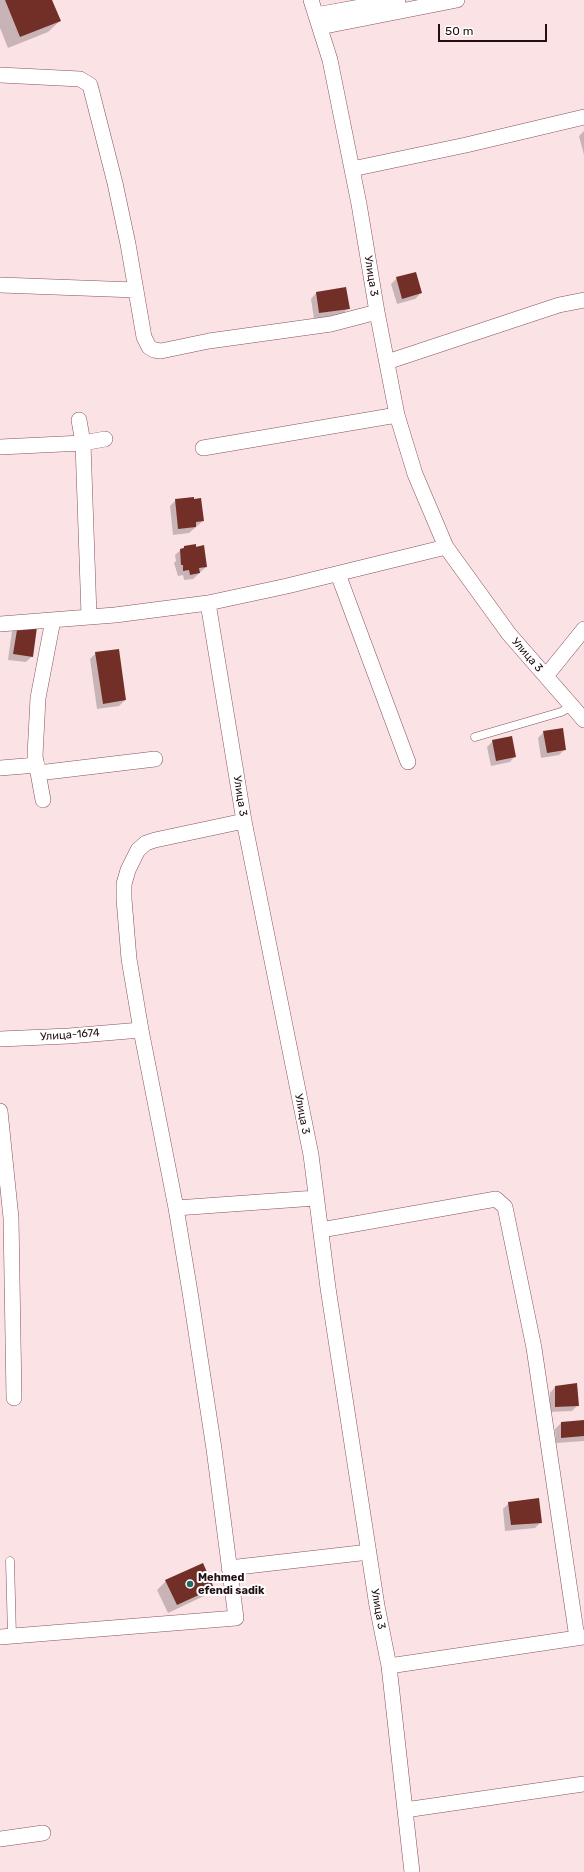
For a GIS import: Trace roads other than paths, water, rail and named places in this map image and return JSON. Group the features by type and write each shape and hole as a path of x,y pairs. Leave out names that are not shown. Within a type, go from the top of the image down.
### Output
{"street":[{"name":"Улица 3","path":"311,0 330,60 352,169 397,415 415,474 446,547 509,634 584,720"},
{"path":"318,21 398,0"},
{"path":"318,21 457,0"},
{"path":"0,75 80,79 90,85 117,191 144,337 149,347 154,350 161,350 209,341 331,324 377,312"},
{"path":"352,169 466,145 584,117"},
{"path":"0,285 136,290"},
{"path":"387,362 559,304 584,300"},
{"path":"203,448 397,415"},
{"path":"79,420 83,443 89,616"},
{"path":"0,447 83,443 105,439"},
{"path":"0,624 115,615 208,603 338,574 446,547"},
{"path":"338,574 408,762"},
{"name":"Улица 3","path":"208,603 244,821 311,1155 316,1198 377,1606 389,1666 412,1872"},
{"path":"43,800 35,756 38,698 53,620"},
{"path":"546,676 584,629"},
{"path":"0,768 38,769 155,759"},
{"path":"6,1636 236,1618 214,1449 176,1208 140,1030 124,916 124,884 133,859 138,850 146,843 244,821"},
{"name":"Улица-1674","path":"0,1039 140,1030"},
{"path":"0,1110 10,1218 14,1398"},
{"path":"176,1208 316,1198"},
{"path":"321,1230 496,1199 505,1207 534,1348 581,1637 389,1666"},
{"path":"229,1568 369,1552"},
{"path":"405,1810 584,1784"},
{"path":"0,1839 43,1833"}],"lane":[{"path":"475,737 561,712 572,706"},
{"path":"6,1636 10,1561"}],"place":[{"name":"Mehmed efendi sadik","path":"190,1584"}]}
